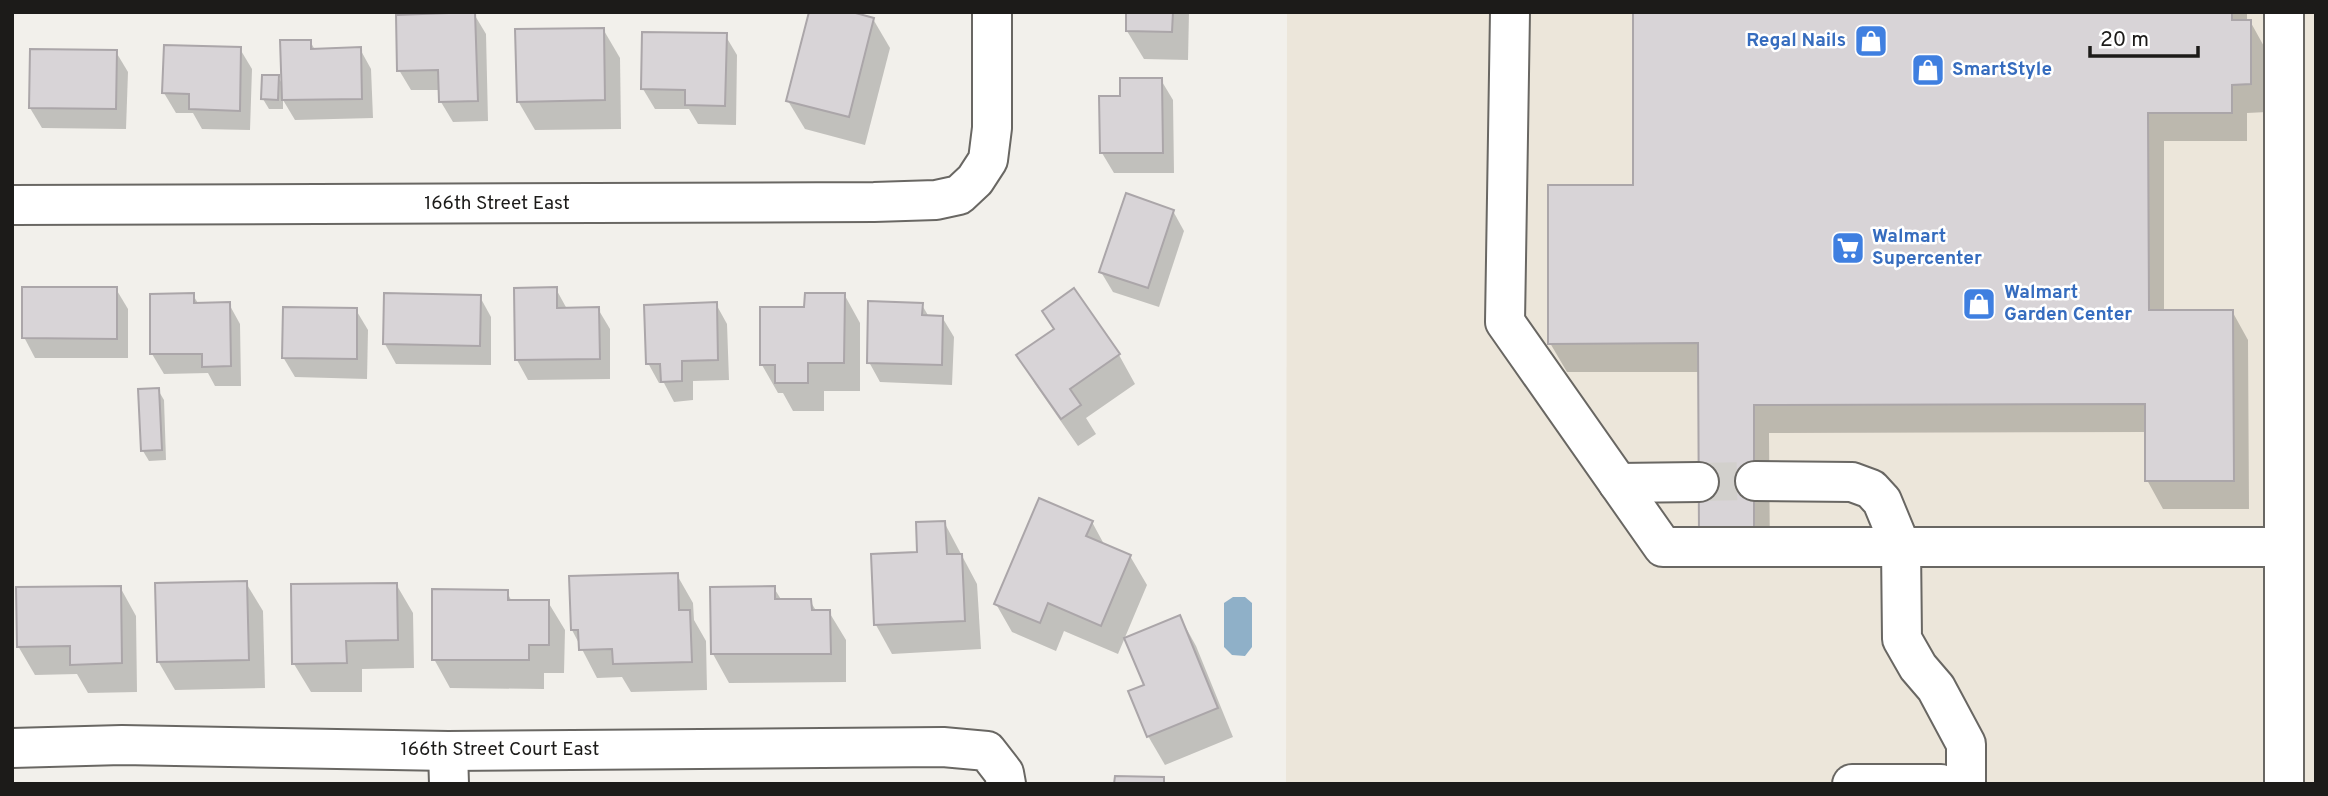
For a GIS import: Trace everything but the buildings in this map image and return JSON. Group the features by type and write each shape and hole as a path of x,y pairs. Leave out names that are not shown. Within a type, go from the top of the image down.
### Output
{"street":[{"name":"166th Street East","path":"12,205 936,200 959,195 975,180 988,159 992,128 992,12"},
{"path":"1510,12 1505,322 1663,547 2284,547"},
{"path":"2284,12 2284,784"},
{"path":"1755,481 1852,482 1871,489 1882,501 1901,547 1902,639 1918,667 1936,688 1966,744 1966,784"},
{"path":"1618,483 1699,482"},
{"name":"166th Street Court East","path":"12,748 122,745 448,767 943,747 987,751 1004,772 1006,784"},
{"path":"1852,784 1941,784"}],"shaded area":[{"path":"1287,12 2316,12 2316,784 1286,784"}],"water":[{"path":"1233,597 1245,597 1252,603 1252,647 1245,656 1232,655 1224,647 1224,603"}],"tunnel":[{"path":"1699,482 1755,481"}],"place":[{"name":"Regal Nails","path":"1871,41"},
{"name":"SmartStyle","path":"1928,70"},
{"name":"Walmart Supercenter","path":"1848,248"},
{"name":"Walmart Garden Center","path":"1979,304"}]}
